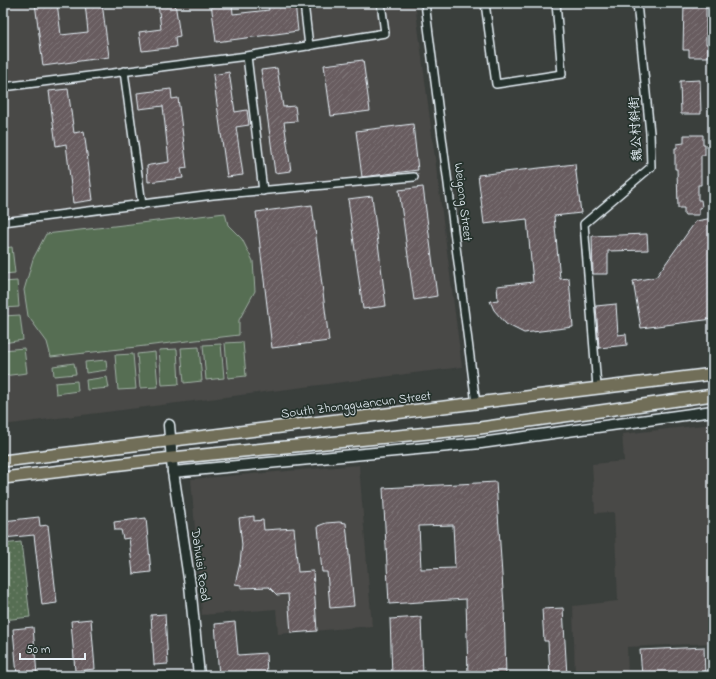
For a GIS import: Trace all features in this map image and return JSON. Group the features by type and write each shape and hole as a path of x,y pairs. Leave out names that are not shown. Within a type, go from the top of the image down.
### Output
{"main road":[{"name":"South Zhongguancun Street","path":"3,461 171,442 476,404 597,387 713,374"},
{"path":"3,478 172,458 480,428 713,395"}],"street":[{"path":"304,3 309,46"},
{"path":"3,87 247,56 385,33 381,3"},
{"name":"Weigong Street","path":"425,3 476,404"},
{"path":"485,3 496,84 562,74 556,3"},
{"name":"魏公村斜街","path":"597,387 584,224 651,167 650,133 637,3"},
{"path":"247,56 263,191"},
{"path":"124,72 142,205"},
{"path":"3,222 213,195 414,178"},
{"path":"173,472 481,443 713,411"},
{"name":"Dahuisi Road","path":"169,425 173,472 190,586 199,676"}],"shaded area":[{"path":"3,3 415,3 462,367 3,425"},
{"path":"713,424 713,643 627,647 628,676 575,676 573,606 618,601 614,512 595,513 592,464 624,461 622,434"},
{"path":"359,465 372,626 278,634 276,609 202,615 191,479"}],"green space":[{"path":"225,213 228,225 242,239 253,261 255,291 239,320 239,335 51,357 47,342 28,316 24,290 33,259 46,234"},
{"path":"12,247 15,273 3,274 3,248"},
{"path":"17,281 19,307 3,308 3,282"},
{"path":"20,315 23,340 3,343 3,316"},
{"path":"243,342 246,376 228,378 225,343"},
{"path":"221,344 224,378 206,380 203,345"},
{"path":"199,347 202,381 184,383 181,348"},
{"path":"24,348 27,373 3,376 3,350"},
{"path":"177,349 179,384 162,385 159,350"},
{"path":"155,352 158,387 140,388 137,354"},
{"path":"133,354 136,389 118,390 115,355"},
{"path":"106,360 107,370 86,373 85,362"},
{"path":"74,363 76,374 54,376 53,366"},
{"path":"107,377 109,388 87,390 86,380"},
{"path":"77,381 78,391 56,394 55,383"},
{"path":"21,542 30,617 3,620 3,544"}],"building":[{"path":"35,3 57,3 61,35 88,32 85,3 102,3 109,57 43,66"},
{"path":"158,3 175,3 180,36 175,37 176,47 142,51 139,32 161,29"},
{"path":"211,3 232,3 233,14 269,10 268,3 295,3 298,31 216,42"},
{"path":"684,3 706,5 706,44 708,44 708,57 689,57 689,50 683,50"},
{"path":"363,60 370,111 331,116 324,65"},
{"path":"277,68 283,107 295,106 297,121 284,122 291,171 275,173 261,70"},
{"path":"229,72 235,112 247,110 249,125 236,127 243,175 227,177 213,75"},
{"path":"700,80 701,114 681,114 680,81"},
{"path":"68,89 74,133 84,131 93,200 73,203 66,144 56,146 49,91"},
{"path":"171,89 172,99 178,98 187,168 181,169 183,178 148,182 147,166 169,162 163,106 139,109 137,93"},
{"path":"413,124 418,170 362,177 356,131"},
{"path":"684,135 703,135 703,144 705,144 705,155 701,155 701,185 698,185 698,200 701,200 702,207 699,208 699,215 684,215 684,208 678,208 675,148 677,148 677,144 684,143"},
{"path":"575,164 581,213 554,216 560,279 569,278 573,327 524,333 506,324 494,310 490,301 498,300 497,286 533,282 527,219 484,224 478,175"},
{"path":"423,187 437,296 414,300 399,190"},
{"path":"372,196 386,306 363,309 348,199"},
{"path":"312,205 329,341 272,348 256,212"},
{"path":"713,218 713,319 641,328 633,281 656,277 696,221"},
{"path":"647,234 648,250 608,251 608,274 593,274 592,236"},
{"path":"616,304 618,335 626,334 627,345 599,348 596,306"},
{"path":"496,482 504,606 506,676 468,676 466,599 389,604 383,488","holes":["453,525 455,568 421,569 419,526"]},
{"path":"254,516 254,521 263,520 264,530 294,528 298,572 313,571 317,631 291,633 288,594 277,595 269,587 241,588 241,585 235,584 240,563 242,545 239,518"},
{"path":"39,517 40,526 48,525 57,603 42,605 34,535 3,538 3,521"},
{"path":"146,518 151,572 133,574 129,538 123,539 121,530 115,530 114,522"},
{"path":"326,523 346,523 354,606 330,608 327,572 322,572 318,526"},
{"path":"563,608 567,676 550,676 548,641 544,641 542,609"},
{"path":"165,614 168,664 154,665 151,615"},
{"path":"421,617 423,676 392,676 390,619"},
{"path":"91,619 95,669 75,671 71,621"},
{"path":"235,622 238,655 266,653 267,676 219,676 215,624"},
{"path":"33,627 37,675 17,676 13,629"},
{"path":"704,647 705,676 642,676 640,650"}]}
